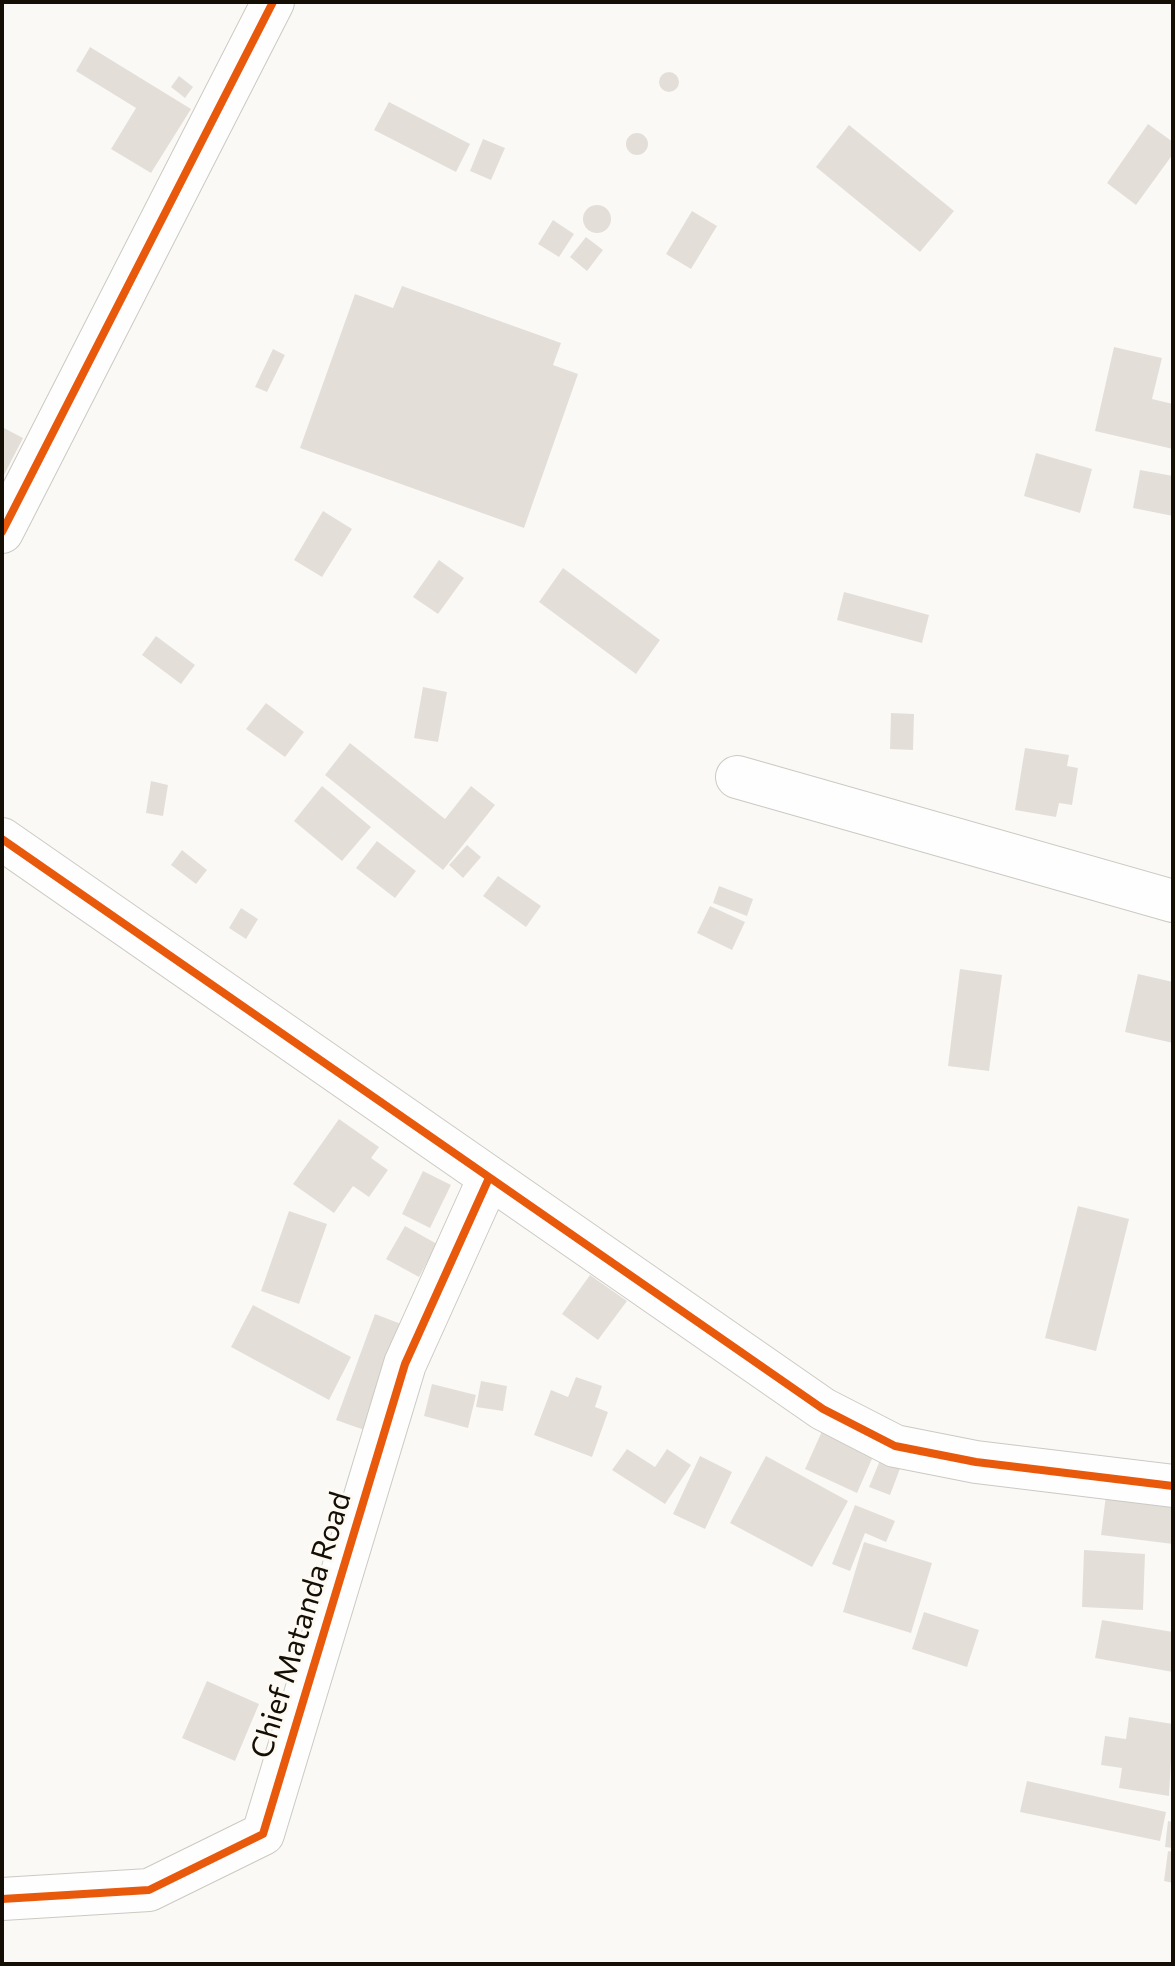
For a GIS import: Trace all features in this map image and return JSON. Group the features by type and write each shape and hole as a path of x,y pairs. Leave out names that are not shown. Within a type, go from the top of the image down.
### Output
{"street":[{"path":"2,532 273,2"},
{"path":"737,777 1173,901"},
{"path":"2,839 823,1409 895,1446 976,1462 1173,1486"},
{"name":"Chief Matanda Road","path":"2,1899 149,1890 263,1834 405,1364 489,1178"}],"building":[{"path":"90,47 191,109 151,173 111,149 136,108 76,71"},
{"path":"669,72 676,75 679,82 676,89 669,92 662,89 659,82 662,75"},
{"path":"179,76 193,87 185,98 171,87"},
{"path":"389,102 470,144 456,172 374,130"},
{"path":"1148,124 1173,142 1173,154 1136,205 1107,183"},
{"path":"849,125 954,211 920,252 816,167"},
{"path":"637,133 645,136 648,144 645,152 637,155 629,152 626,144 629,136"},
{"path":"483,139 505,148 491,180 470,171"},
{"path":"597,205 607,209 611,219 607,229 597,233 587,229 583,219 587,209"},
{"path":"692,211 717,226 691,269 666,254"},
{"path":"553,220 574,234 559,257 538,244"},
{"path":"586,237 603,250 587,271 570,257"},
{"path":"402,286 561,343 553,365 578,374 524,528 300,448 355,294 393,308"},
{"path":"1114,347 1162,358 1152,399 1173,404 1173,449 1095,431"},
{"path":"273,349 285,355 267,392 255,387"},
{"path":"2,427 23,438 4,475 2,474"},
{"path":"1036,453 1092,469 1080,513 1024,496"},
{"path":"1140,470 1173,476 1173,516 1133,508"},
{"path":"323,511 352,529 322,577 294,560"},
{"path":"439,560 464,578 438,614 413,597"},
{"path":"563,568 660,640 636,674 539,602"},
{"path":"844,592 929,615 922,643 837,620"},
{"path":"156,636 195,665 181,684 142,655"},
{"path":"423,687 447,692 438,742 414,738"},
{"path":"266,703 304,732 285,757 246,729"},
{"path":"891,713 914,714 913,750 890,749"},
{"path":"350,743 445,819 471,786 495,805 443,870 325,775"},
{"path":"1025,748 1069,755 1067,766 1078,768 1072,805 1059,803 1056,817 1015,810"},
{"path":"151,781 168,785 163,816 146,813"},
{"path":"322,786 371,827 342,861 294,821"},
{"path":"377,841 416,871 395,898 356,868"},
{"path":"467,845 481,857 463,878 449,865"},
{"path":"182,850 207,870 196,884 171,865"},
{"path":"498,876 541,906 526,927 483,896"},
{"path":"719,886 753,899 747,916 713,903"},
{"path":"710,906 745,922 732,950 697,933"},
{"path":"241,908 258,919 246,939 229,928"},
{"path":"960,969 1002,975 989,1071 948,1066"},
{"path":"1138,974 1173,982 1173,1043 1125,1032"},
{"path":"339,1119 379,1147 371,1158 388,1170 369,1197 353,1186 334,1213 293,1184"},
{"path":"423,1171 451,1185 430,1228 402,1214"},
{"path":"1078,1206 1129,1219 1096,1351 1045,1338"},
{"path":"289,1211 327,1224 299,1304 261,1291"},
{"path":"405,1226 437,1244 419,1277 386,1259"},
{"path":"590,1275 627,1301 598,1340 562,1314"},
{"path":"253,1305 351,1357 329,1400 231,1347"},
{"path":"375,1314 409,1327 370,1432 336,1420"},
{"path":"576,1377 602,1386 595,1407 608,1412 592,1457 534,1435 551,1390 568,1397"},
{"path":"481,1381 507,1386 503,1411 476,1407"},
{"path":"432,1384 476,1395 468,1428 424,1416"},
{"path":"823,1429 875,1452 857,1493 805,1469"},
{"path":"627,1449 655,1467 667,1449 691,1465 665,1504 612,1470"},
{"path":"700,1456 732,1472 705,1529 673,1514"},
{"path":"766,1456 848,1501 812,1567 730,1523"},
{"path":"881,1458 901,1466 890,1495 869,1487"},
{"path":"1107,1487 1173,1496 1173,1544 1101,1535"},
{"path":"855,1505 895,1521 886,1542 865,1533 850,1571 832,1564"},
{"path":"864,1542 932,1563 911,1633 843,1612"},
{"path":"1084,1550 1145,1554 1143,1610 1082,1607"},
{"path":"924,1612 979,1630 967,1667 912,1649"},
{"path":"1102,1620 1173,1632 1173,1672 1095,1658"},
{"path":"207,1681 259,1704 235,1761 182,1738"},
{"path":"1129,1717 1173,1724 1169,1796 1119,1788 1122,1768 1101,1765 1105,1736 1126,1739"},
{"path":"1027,1781 1166,1812 1160,1841 1020,1812"},
{"path":"1168,1821 1173,1822 1173,1848 1165,1847"},
{"path":"1168,1851 1173,1852 1173,1883 1164,1881"}],"cycle path":[{"path":"2,532 273,2"},
{"path":"2,839 823,1409 895,1446 976,1462 1173,1486"},
{"path":"2,1899 149,1890 263,1834 405,1364 489,1178"}]}
